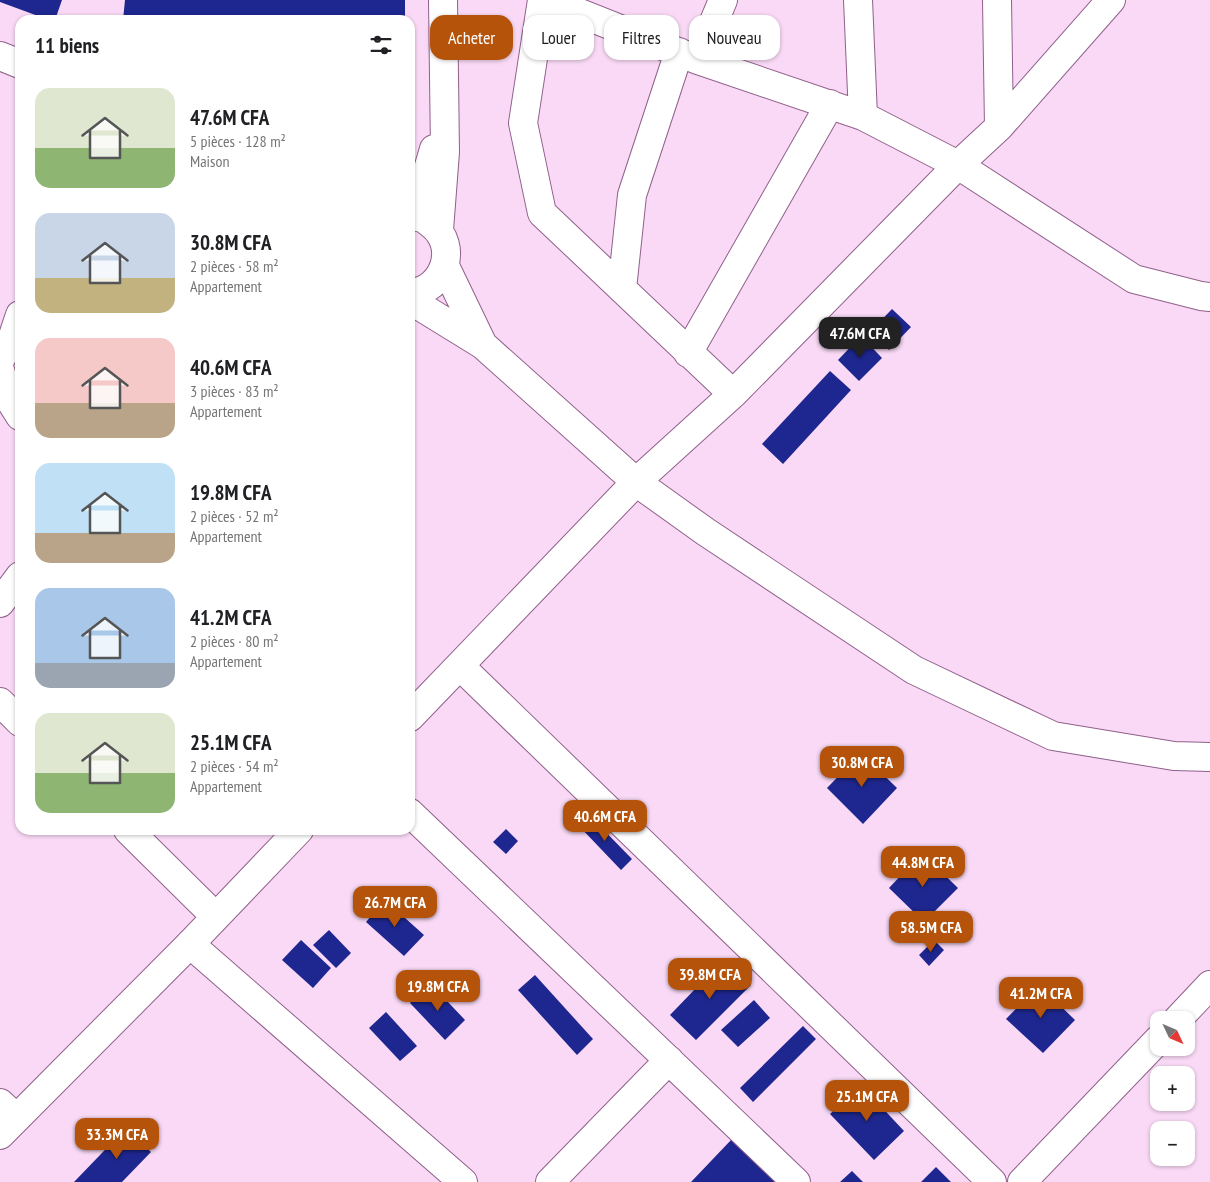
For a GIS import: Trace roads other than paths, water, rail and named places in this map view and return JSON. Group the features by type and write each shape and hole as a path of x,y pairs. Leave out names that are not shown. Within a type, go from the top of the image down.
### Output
{"street":[{"path":"415,293 436,283 445,266 446,247 439,230 445,152 443,0"},
{"path":"542,0 523,123 542,213 733,394"},
{"path":"547,0 688,56 863,116 958,165 1134,279 1210,297"},
{"path":"622,289 632,195 688,56 722,0"},
{"path":"858,0 863,116"},
{"path":"997,0 999,127"},
{"path":"415,712 636,482 733,394 958,165 999,127 1111,0"},
{"path":"0,56 15,62"},
{"path":"688,353 830,104"},
{"path":"415,199 424,183 444,116"},
{"path":"415,217 423,218 439,230"},
{"path":"445,266 483,345"},
{"path":"415,303 483,345 636,482 706,532 914,670 1053,736 1174,756 1210,758"},
{"path":"0,360 15,330"},
{"path":"0,370 8,397 15,408"},
{"path":"0,603 15,583"},
{"path":"460,666 992,1182"},
{"path":"0,702 15,717"},
{"path":"415,818 796,1182"},
{"path":"133,835 215,916"},
{"path":"5,1119 190,944 294,835"},
{"path":"190,944 463,1182"},
{"path":"1185,1011 1210,985"},
{"path":"1022,1182 1150,1048"},
{"path":"550,1182 669,1060"}]}
